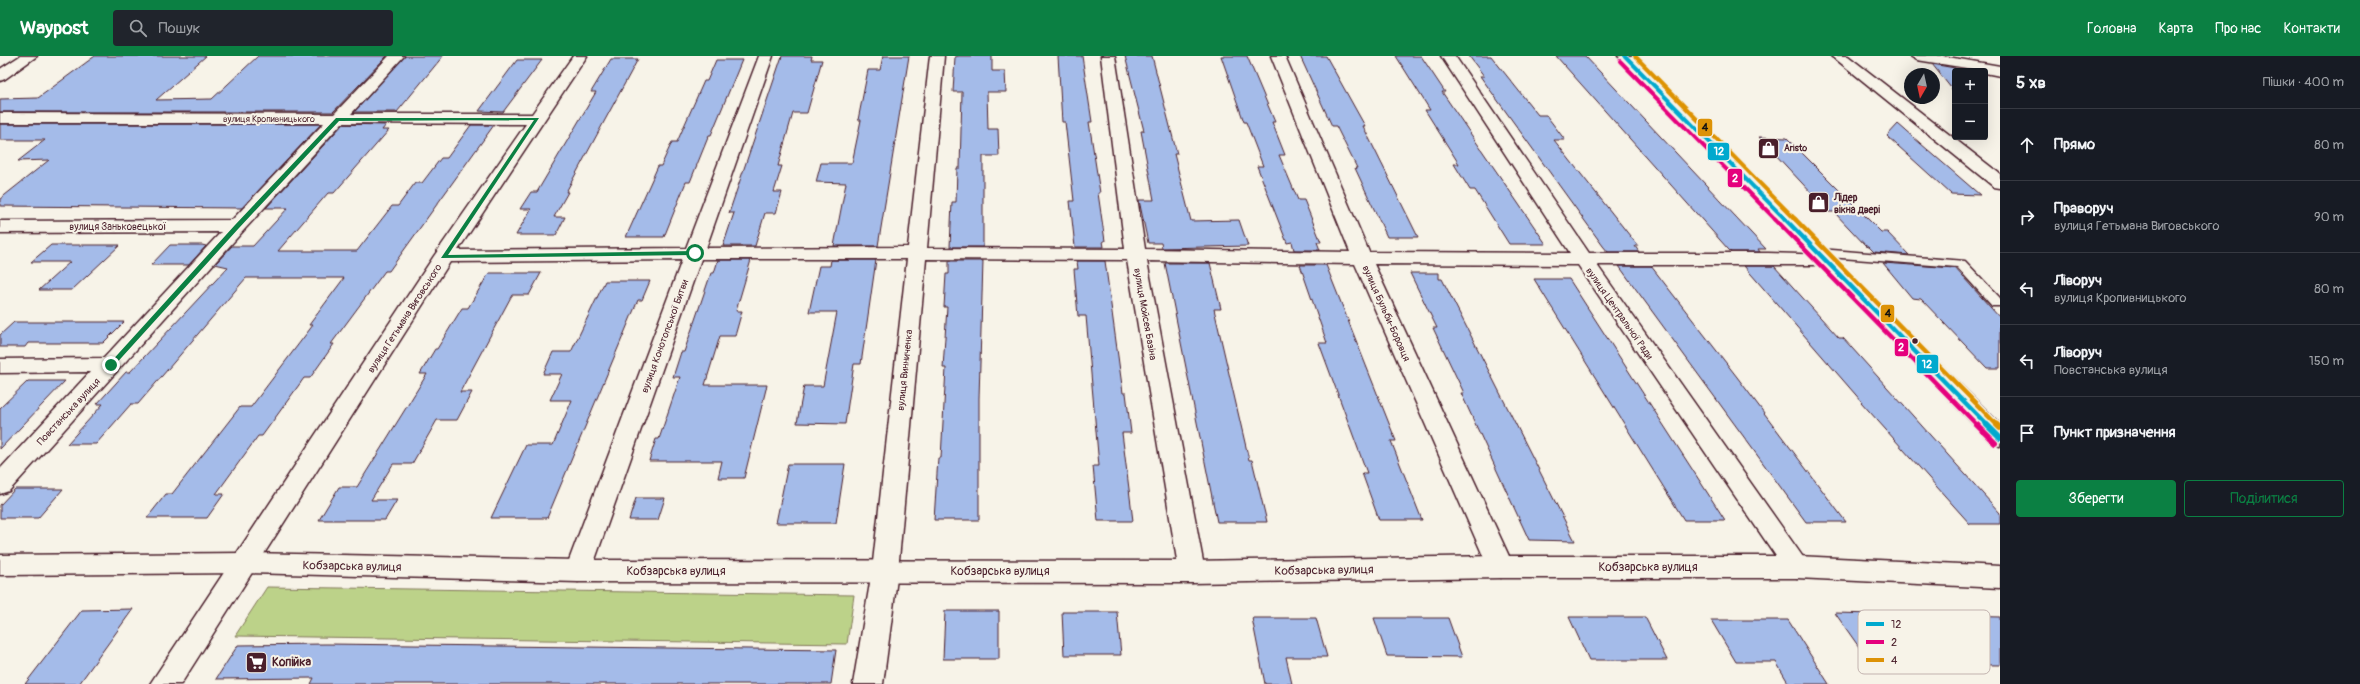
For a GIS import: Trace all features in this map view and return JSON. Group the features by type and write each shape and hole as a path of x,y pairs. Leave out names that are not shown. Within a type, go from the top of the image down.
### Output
{"street":[{"path":"0,76 30,56"},
{"name":"Повстанська вулиця","path":"0,485 237,226 397,56"},
{"name":"вулиця Гетьмана Виговського","path":"165,684 444,256 580,56"},
{"name":"вулиця Конотопської Битви","path":"578,571 766,56"},
{"name":"вулиця Винниченка","path":"868,684 885,571 937,56"},
{"name":"вулиця Мойсея Базіна","path":"1108,56 1136,256 1192,572"},
{"name":"вулиця Бульби-Боровця","path":"1278,56 1362,258 1501,567"},
{"name":"вулиця Центральної Ради","path":"1448,56 1582,257 1797,567"},
{"path":"1626,56 2000,438"},
{"path":"1839,56 2000,183"},
{"path":"1917,56 2000,71"},
{"name":"вулиця Кропивницького","path":"0,118 338,120 538,119"},
{"name":"вулиця Заньковецької","path":"0,227 237,226"},
{"path":"444,256 695,253 916,253 1362,258 1823,256"},
{"path":"0,366 111,365"},
{"name":"Кобзарська вулиця","path":"0,565 245,563 578,571 1192,572 1501,567 1797,567 2000,576"}],"lane":[{"path":"1823,256 1961,264 1997,303"}],"green space":[{"path":"267,587 854,595 847,644 235,636"}],"building":[{"path":"95,56 206,56 156,100 212,99 258,56 387,56 333,112 0,112 0,99 38,98"},
{"path":"405,56 443,56 397,112 354,112"},
{"path":"782,56 812,56 811,60 822,60 807,113 793,113 778,166 782,166 774,192 782,192 776,213 765,213 755,246 723,246 734,213 729,213"},
{"path":"883,56 909,56 878,246 834,246 846,183 816,182 821,163 852,163 861,120 858,120 868,70 880,70"},
{"path":"992,56 992,71 1005,71 1006,92 987,92 988,129 998,129 999,156 983,156 983,247 950,247 952,202 956,202 957,168 960,168 962,92 953,92 955,57"},
{"path":"1058,56 1082,56 1092,122 1089,122 1100,193 1098,193 1105,241 1103,241 1104,247 1075,247 1070,201 1074,201 1065,122 1062,122"},
{"path":"1125,56 1152,56 1177,154 1174,154 1191,221 1239,220 1248,246 1162,248 1161,243 1148,243 1139,200 1154,200 1141,131 1144,131"},
{"path":"1221,56 1247,56 1275,122 1272,122 1285,155 1279,155 1298,200 1304,200 1321,242 1317,242 1320,250 1294,250 1292,242 1287,243 1257,166 1263,166 1246,122 1244,122"},
{"path":"1300,56 1326,56 1365,126 1363,126 1418,237 1387,237 1355,168 1357,168 1336,126 1332,126"},
{"path":"1396,56 1421,56 1445,92 1442,92 1546,244 1509,244 1475,190 1470,190 1454,164 1459,164 1425,110 1430,110"},
{"path":"1469,56 1491,56 1538,115 1546,115 1565,140 1554,140 1638,246 1635,246 1639,252 1608,252 1480,76 1484,76"},
{"path":"1556,56 1585,56 1766,249 1758,249 1760,252 1731,252"},
{"path":"611,59 638,59 554,217 565,217 556,235 516,235 531,209 520,209 531,192 537,192 596,92 591,92"},
{"path":"517,60 542,60 503,112 479,111"},
{"path":"716,60 742,60 690,182 686,182 664,237 626,237 658,166 661,166 672,142 677,142 704,81 707,81"},
{"path":"1932,64 1955,68 1952,68 1952,89 1940,74 1940,68 1935,68"},
{"path":"0,124 321,124 242,208 0,206 0,199 49,160 18,161 45,140 0,140"},
{"path":"343,124 386,125 382,130 389,130 334,193 328,193 278,251 357,251 392,206 398,206 415,183 422,183 441,158 447,158 471,125 494,125 389,271 385,271 331,344 334,344 310,378 304,378 262,436 258,436 216,494 224,494 207,518 147,518 166,494 172,494 240,407 251,407 313,325 309,325 344,278 246,278 138,404 131,404 96,444 67,444 103,404 97,404 126,372 130,372 228,267 215,264 232,246 253,246 288,208 266,208"},
{"path":"1898,124 1980,195 1951,194 1887,136"},
{"path":"1759,137 1787,138 1881,232 1887,232 1909,255 1874,252 1866,246 1834,212 1829,212"},
{"path":"51,245 120,245 72,290 39,290 70,262 31,262"},
{"path":"170,245 206,246 189,265 151,265"},
{"path":"718,260 751,260 736,311 742,311 735,336 720,336 705,385 767,385 744,478 718,478 722,461 649,461 656,439 659,439 680,377 673,377 681,352 684,352 711,273 714,273"},
{"path":"831,260 876,260 861,364 854,364 845,424 797,423 804,386 823,386 837,312 809,312 819,266 830,266"},
{"path":"949,261 983,261 979,398 979,520 934,520 938,458 941,458 946,368 943,368 947,307 944,307 946,274 949,274"},
{"path":"1077,261 1105,261 1123,393 1126,393 1131,433 1122,433 1133,521 1098,521 1093,466 1099,466 1086,316 1078,316 1074,269 1078,269"},
{"path":"1165,263 1210,263 1221,309 1214,309 1249,460 1252,460 1267,522 1217,522"},
{"path":"1883,263 1955,268 2000,318 2000,368 1987,368 1921,299 1912,298"},
{"path":"1300,265 1326,265 1396,441 1391,441 1422,520 1379,520 1362,473 1367,473 1319,343 1327,343"},
{"path":"1619,266 1651,266 1846,522 1806,522"},
{"path":"1744,266 1774,266 1839,338 1843,338 2000,513 2000,524 1970,524 1861,402"},
{"path":"489,273 541,273 529,295 512,295 460,392 472,392 457,420 437,420 412,464 393,464 371,500 397,500 385,520 319,520 339,487 357,487 427,374 420,374 435,349 437,349 462,308 468,308"},
{"path":"1410,273 1439,273 1439,279 1442,279 1575,541 1529,540 1461,393 1464,393 1433,328 1437,328"},
{"path":"1534,279 1569,279 1725,520 1684,520"},
{"path":"605,281 650,281 642,300 638,300 547,518 491,518 526,445 553,445 572,400 550,400 562,374 543,374 553,352 571,352"},
{"path":"14,322 124,322 103,343 28,343 25,347 0,347 0,335"},
{"path":"28,381 65,381 0,449 0,408"},
{"path":"788,464 845,464 836,523 776,523"},
{"path":"15,489 63,489 38,518 0,518 0,505"},
{"path":"636,498 665,498 658,520 629,520"},
{"path":"133,609 79,684 25,684 82,610"},
{"path":"945,611 999,611 999,659 943,659"},
{"path":"1062,612 1117,612 1121,655 1064,655"},
{"path":"1835,613 1858,614 1858,646"},
{"path":"1569,617 1645,617 1667,660 1589,660"},
{"path":"1990,617 2000,617 2000,665 1990,665"},
{"path":"1252,618 1316,618 1327,657 1286,657 1292,684 1265,684"},
{"path":"1374,618 1448,618 1462,657 1387,656"},
{"path":"1711,620 1788,620 1829,684 1789,684 1776,662 1736,662"},
{"path":"325,644 836,650 831,684 311,684 314,678 216,679 238,645"}],"transit line":[{"name":"12","path":"1625,56 2000,438"},
{"name":"4","path":"1635,56 2000,428"},
{"name":"2","path":"1620,61 1995,443"}],"place":[{"name":"Aristo","path":"1768,148"},
{"name":"Лідер вікна двері","path":"1818,203"},
{"name":"Копійка","path":"257,662"}],"route":[{"path":"111,365 237,226 338,120 538,119 444,256 695,253"}]}
